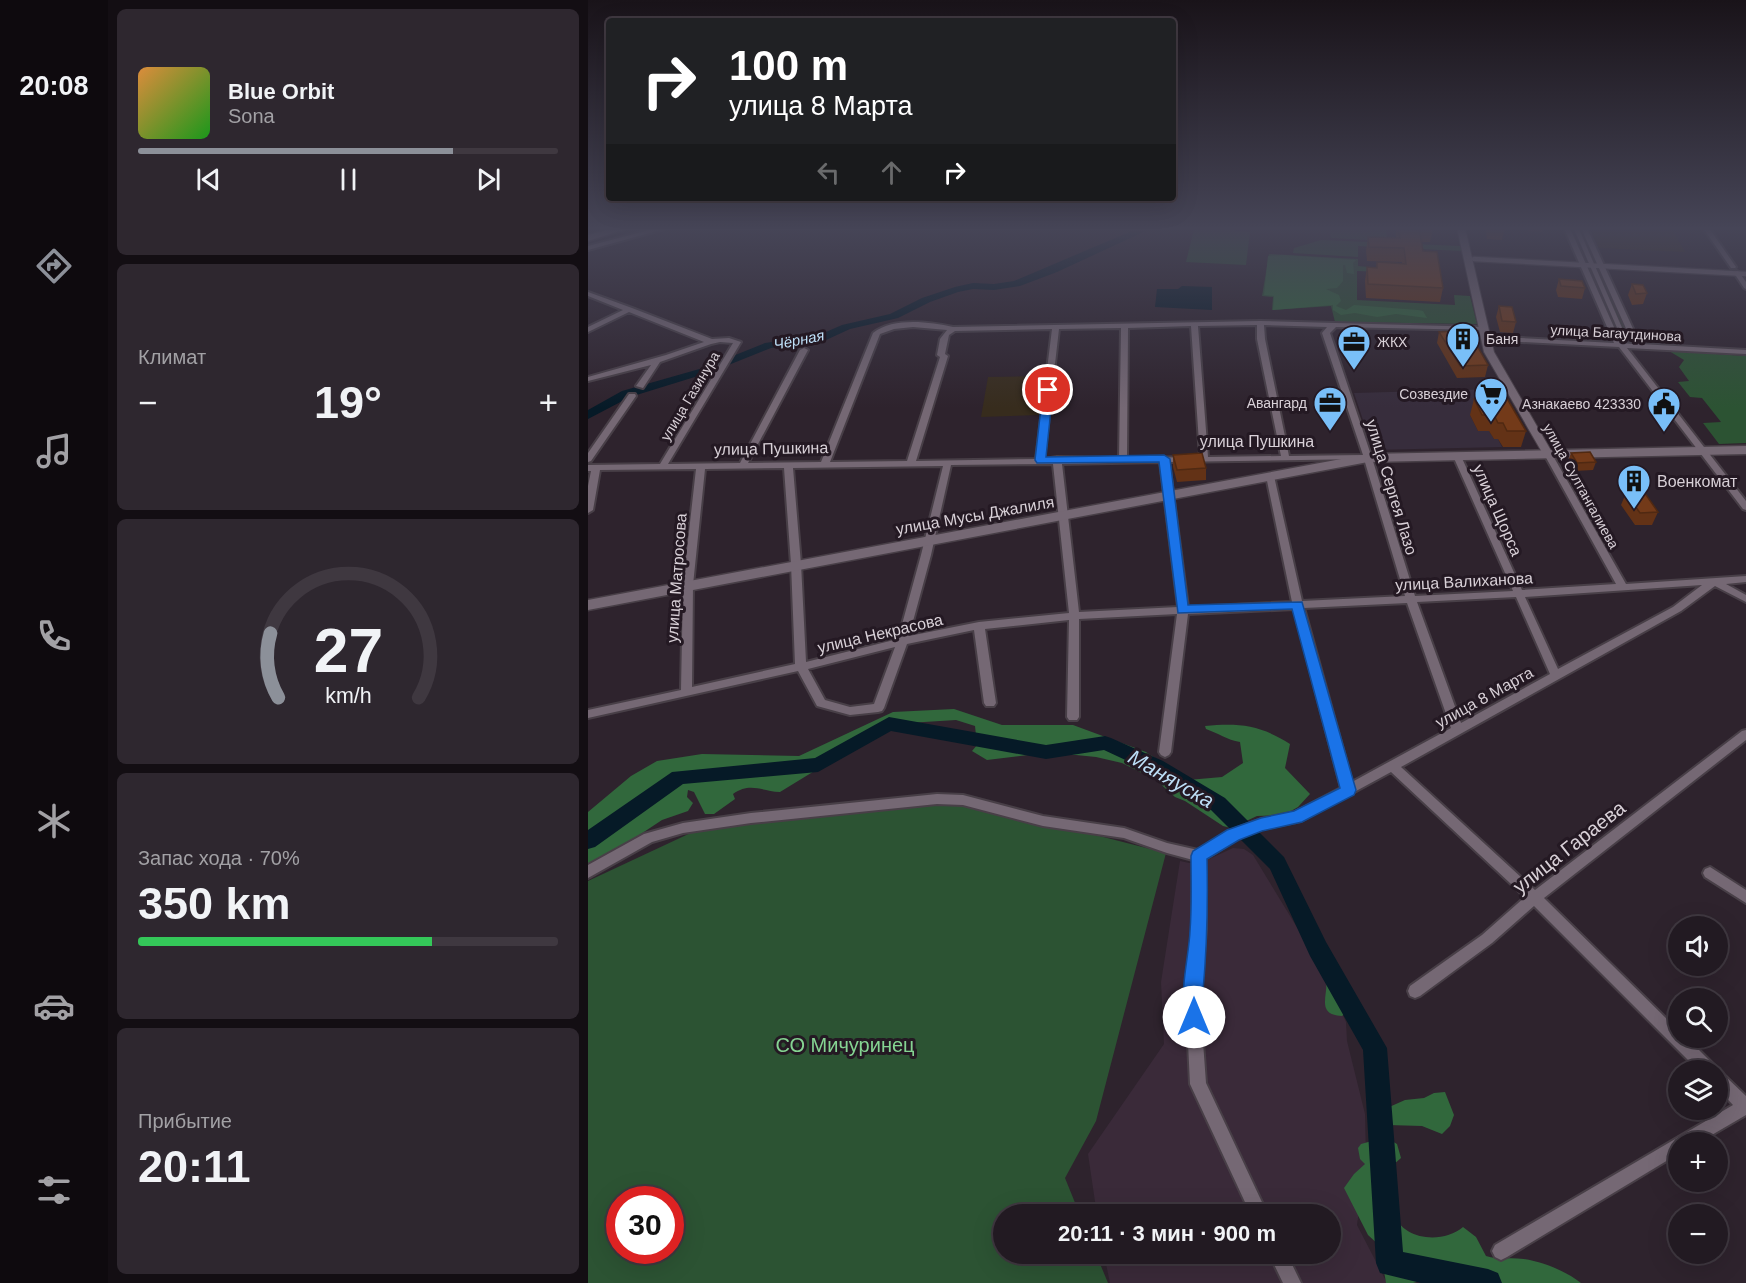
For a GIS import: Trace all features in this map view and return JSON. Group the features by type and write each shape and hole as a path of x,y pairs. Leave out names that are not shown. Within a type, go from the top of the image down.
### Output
{"main road":[{"name":"улица Пушкина","path":"1368,458 1746,450"},
{"name":"улица Мусы Джалиля","path":"588,605 1368,458"}],"street":[{"name":"улица Султангалиева","path":"1474,288 1489,352 1623,588"},
{"path":"1594,288 1621,342 1746,507"},
{"path":"1604,288 1621,342"},
{"path":"1608,288 1637,345"},
{"path":"588,294 713,342"},
{"path":"588,330 630,309"},
{"path":"588,323 602,323"},
{"name":"улица Багаутдинова","path":"825,464 878,332 915,326 955,329 1260,323 1336,324 1746,352"},
{"path":"1260,323 1261,339 1286,457"},
{"path":"1194,324 1204,458"},
{"name":"улица Сергея Лазо","path":"1336,324 1326,333 1368,458 1411,599 1458,730"},
{"path":"1123,459 1125,325"},
{"path":"1040,460 1056,327"},
{"path":"911,462 944,356 941,355 942,340 955,329"},
{"name":"улица Газинура","path":"663,466 737,343 735,340 713,342"},
{"path":"588,380 713,342"},
{"path":"743,465 804,350"},
{"path":"640,386 657,360"},
{"path":"588,459 632,396"},
{"name":"улица Щорса","path":"1457,456 1556,676"},
{"name":"улица Пушкина","path":"592,468 1040,460 1368,458"},
{"path":"1164,459 1182,610 1165,752"},
{"path":"1057,460 1074,616 1073,717"},
{"path":"788,464 801,667 821,703 850,711 878,708 884,694 904,641 948,462"},
{"name":"улица Матросова","path":"686,693 688,585 701,466"},
{"path":"588,510 592,468"},
{"path":"1270,476 1298,605 1348,790"},
{"name":"улица Валиханова","path":"1182,610 1519,594 1746,579"},
{"path":"1714,581 1746,599"},
{"name":"улица 8 Марта","path":"1199,856 1233,835 1261,824 1297,817 1394,767 1677,609 1714,581"},
{"name":"улица Некрасова","path":"588,714 801,667 904,641 980,627 1074,616 1182,610"},
{"path":"980,627 990,703"},
{"name":"улица Гараева","path":"1415,991 1487,939 1535,898 1746,734"},
{"path":"1394,767 1535,898 1699,1060"},
{"path":"588,872 648,838 682,828 751,818 937,799 963,800 1043,821 1124,833 1199,856 1199,929 1193,1001 1198,1084 1255,1204"},
{"path":"1710,873 1746,897"},
{"path":"1702,1132 1746,1107 1728,1089"},
{"path":"1501,1251 1668,1151"},
{"path":"1283,1264 1292,1283"}],"shaded area":[{"path":"1044,376 1040,415 981,417 988,377"},
{"path":"1497,389 1510,410 1470,415 1478,431 1489,431 1494,439 1498,439 1502,447 1373,450 1354,393"},
{"path":"1233,848 1244,849 1253,855 1318,962 1346,1022 1347,1041 1365,1114 1366,1158 1357,1225 1387,1283 1110,1283 1106,1264 1341,1264 1341,1204 1095,1204 1088,1154 1164,1044 1161,982 1180,861 1189,863 1207,860"}],"green space":[{"path":"1263,288 1357,288 1357,300 1455,305 1454,295 1470,296 1477,324 1335,322 1331,306 1272,310 1273,297 1262,296"},
{"path":"1265,288 1337,288 1326,289 1339,295 1341,301 1336,306 1346,310 1354,305 1418,310 1423,311 1427,318 1396,314 1377,317 1355,313 1341,315 1333,310 1333,305 1273,310 1274,296 1264,295"},
{"path":"1596,288 1607,288 1630,338 1617,336"},
{"path":"1669,351 1746,356 1746,443 1719,444 1703,423 1721,422 1702,398 1690,397 1678,382 1689,381 1679,367 1684,360"},
{"path":"954,709 1002,725 1073,725 1146,752 1188,780 1222,777 1243,763 1240,742 1206,729 1205,726 1239,725 1259,729 1290,744 1285,768 1310,794 1298,807 1284,815 1257,816 1231,828 1223,826 1175,797 1156,780 1122,763 1076,755 1028,755 987,760 972,751 977,745 975,726 956,720 908,723 870,737 780,792 756,788 739,790 733,794 735,799 714,814 705,814 694,792 688,790 687,797 693,803 688,811 662,820 588,869 588,812 631,776 657,761 702,754 799,756 893,712"},
{"name":"СО Мичуринец","path":"950,794 1029,818 1166,853 1096,1121 1065,1178 1076,1204 993,1204 993,1264 1100,1264 1108,1283 588,1283 588,881 697,830"},
{"path":"1325,968 1338,976 1348,989 1350,1003 1348,1010 1342,1016 1334,1015 1326,1008 1326,979 1322,975 1322,970"},
{"path":"1445,1092 1454,1115 1450,1126 1442,1134 1422,1126 1388,1125 1385,1137 1397,1144 1401,1158 1393,1165 1392,1207 1398,1222 1405,1229 1424,1237 1445,1236 1463,1227 1476,1237 1486,1256 1539,1262 1581,1283 1428,1283 1424,1280 1413,1283 1386,1283 1380,1246 1368,1235 1344,1188 1365,1164 1360,1159 1358,1148 1361,1144 1379,1139 1387,1108 1405,1100"}],"water":[{"path":"1212,288 1212,310 1155,307 1157,289"}],"building":[{"path":"1634,288 1644,288 1647,293 1636,294"},
{"path":"1499,306 1512,307 1516,322 1502,321"},
{"path":"1468,330 1488,365 1460,366 1439,332"},
{"path":"1478,395 1505,395 1526,431 1507,431 1503,423 1498,423 1494,415 1482,415 1474,399 1480,399"},
{"path":"1590,452 1596,462 1577,463 1571,453"},
{"path":"1202,453 1206,468 1177,470 1173,455"},
{"path":"1644,492 1658,512 1640,513 1626,493"}],"waterway":[{"name":"Чёрная","path":"588,415 626,394 707,370 769,345 822,338 846,327 894,316 926,300 965,288"},
{"name":"Маняуска","path":"588,841 679,777 818,765 889,724 1046,752 1105,743 1156,766 1218,804 1277,863 1318,949 1375,1048 1390,1263 1488,1283"}],"place":[{"name":"Баня","path":"1463,368"},
{"name":"ЖКХ","path":"1354,371"},
{"name":"Созвездие","path":"1491,423"},
{"name":"Авангард","path":"1330,432"},
{"name":"Азнакаево 423330","path":"1664,433"},
{"name":"Военкомат","path":"1634,510"}],"route":[{"path":"1048,390 1040,460 1164,459 1182,610 1298,605 1348,790 1297,817 1261,824 1233,835 1199,856 1199,929 1193,1001 1194,1017"}]}
